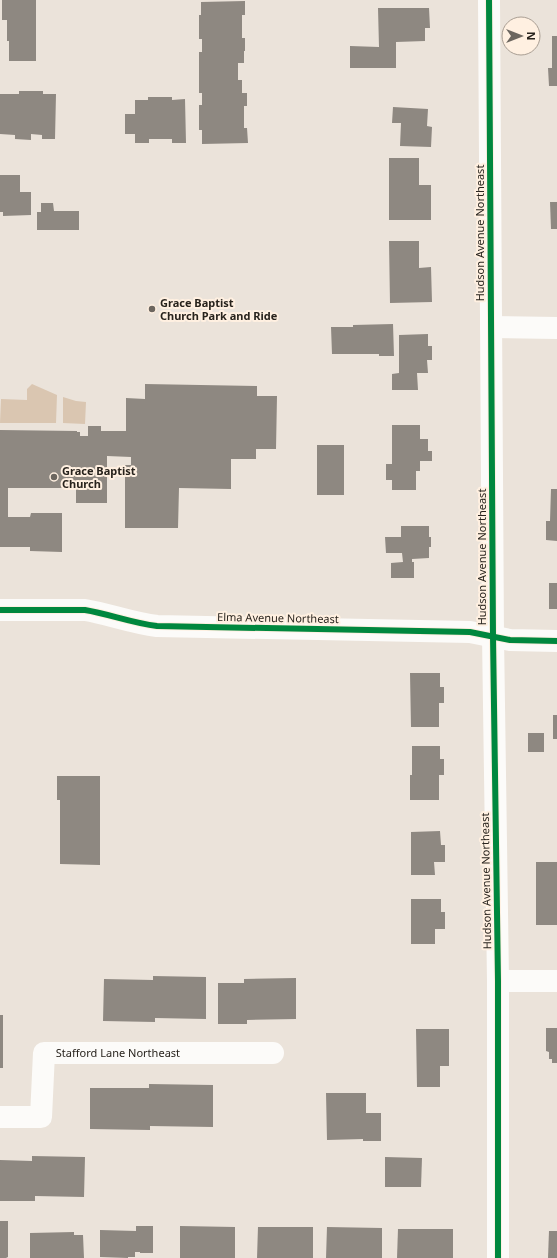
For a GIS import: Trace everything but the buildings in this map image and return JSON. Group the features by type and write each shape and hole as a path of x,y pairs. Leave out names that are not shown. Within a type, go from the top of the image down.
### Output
{"street":[{"name":"Hudson Avenue Northeast","path":"489,0 492,636 498,981 498,1258"},
{"path":"491,328 557,328"},
{"name":"Elma Avenue Northeast","path":"0,610 85,610 98,612 145,625 157,626 470,632 510,640 557,640"},
{"path":"498,981 557,981"},
{"name":"Stafford Lane Northeast","path":"0,1117 41,1117 44,1053 273,1053"}],"shaded area":[{"path":"32,384 57,395 56,423 0,423 1,399 27,400 27,389"},
{"path":"63,397 86,402 85,424 63,423"}],"cycle path":[{"path":"489,0 493,636 498,981 498,1258"},
{"path":"0,610 85,610 157,626 470,632 510,640 557,641"}],"place":[{"name":"Grace Baptist Church Park and Ride","path":"152,309"},
{"name":"Grace Baptist Church","path":"54,477"}]}
